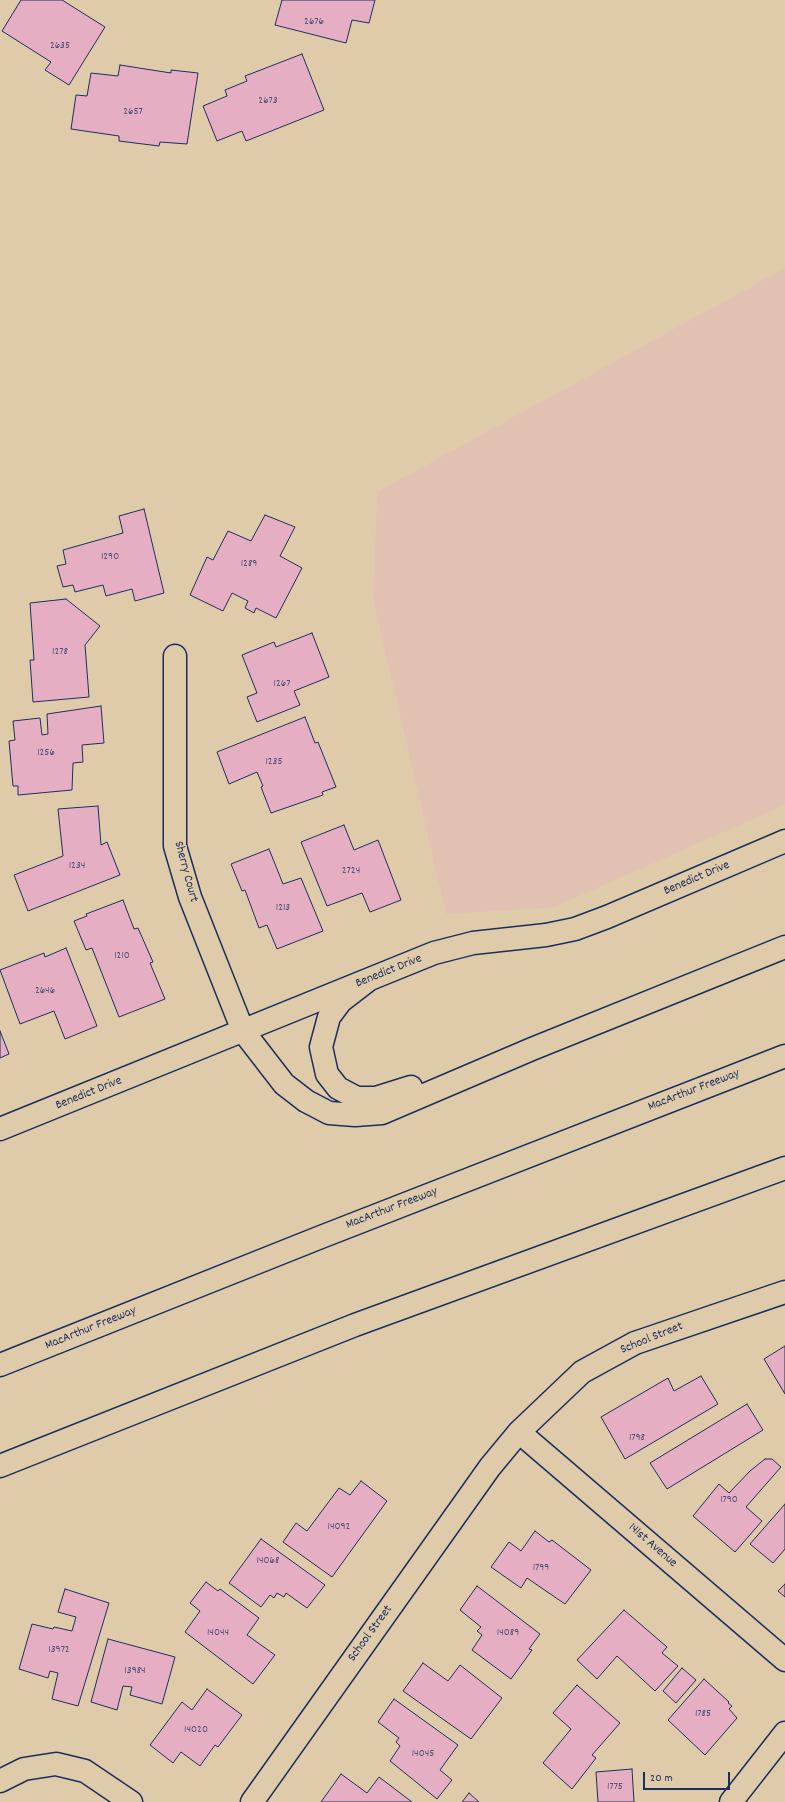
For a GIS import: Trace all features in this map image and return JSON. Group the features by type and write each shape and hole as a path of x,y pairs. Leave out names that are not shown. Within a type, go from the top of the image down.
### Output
{"main road":[{"name":"Sherry Court","path":"175,656 175,846 190,897 243,1031 284,1084 306,1101 329,1113 382,1113 532,1050"},
{"name":"Benedict Drive","path":"0,1130 434,953 456,946 473,943 546,935 608,918 785,841"},
{"path":"367,981 341,1001 329,1017 321,1047 327,1074 338,1088 357,1098 376,1098 532,1050 785,947"},
{"name":"MacArthur Freeway","path":"0,1365 328,1234 785,1056"},
{"path":"0,1466 355,1325 785,1168"},
{"name":"School Street","path":"252,1802 490,1467 519,1432 582,1372 635,1343 785,1292"},
{"name":"141st Avenue","path":"519,1432 785,1660"},
{"path":"731,1802 785,1733"},
{"path":"0,1781 24,1769 56,1764 85,1771 131,1802"}],"shaded area":[{"path":"785,268 785,805 552,908 446,914 373,599 377,492"}],"building":[{"path":"21,0 62,0 105,27 69,85 45,70 51,62 2,31"},
{"path":"282,0 375,0 369,23 352,20 346,43 275,25"},
{"path":"302,54 324,110 246,141 242,131 217,141 203,106 227,96 225,90 247,81 245,76"},
{"path":"120,65 171,73 171,70 198,73 187,144 160,142 159,146 119,141 119,136 71,129 76,95 87,96 91,73 118,76"},
{"path":"144,509 164,593 135,601 132,589 106,596 103,585 75,592 73,585 63,587 57,566 66,564 63,550 123,533 119,516"},
{"path":"265,515 295,527 280,556 302,568 276,618 256,608 254,613 245,608 248,601 232,593 223,611 190,595 207,557 213,560 228,531 251,541"},
{"path":"66,599 100,626 85,645 89,697 33,702 30,660 34,660 30,603"},
{"path":"312,633 329,677 294,691 300,705 257,722 247,697 257,693 242,655 274,642 276,647"},
{"path":"101,706 104,743 82,745 83,762 73,763 72,790 18,795 18,786 13,786 9,741 15,740 13,721 40,718 42,735 48,734 47,714"},
{"path":"305,717 315,743 318,742 336,787 322,792 323,795 271,813 257,772 229,784 217,752"},
{"path":"98,806 101,845 107,842 120,875 28,911 14,875 63,856 58,809"},
{"path":"344,825 354,850 378,840 401,900 370,912 362,893 327,906 301,842"},
{"path":"269,849 283,884 301,878 323,931 277,949 267,925 259,928 245,890 242,891 231,864"},
{"path":"123,900 134,929 138,928 153,962 150,963 165,999 119,1017 92,948 86,950 74,921 87,916 86,914"},
{"path":"66,948 97,1026 65,1039 54,1011 20,1024 0,970 44,953 45,957"},
{"path":"0,1031 9,1054 0,1058"},
{"path":"785,1346 785,1394 764,1359"},
{"path":"701,1376 718,1404 625,1459 601,1417 668,1378 674,1391"},
{"path":"747,1404 763,1430 667,1489 650,1463"},
{"path":"765,1459 772,1459 781,1467 746,1507 762,1521 735,1552 693,1516 719,1484 729,1493 750,1471"},
{"path":"361,1481 387,1501 332,1577 283,1542 296,1523 307,1531 339,1488 350,1495"},
{"path":"785,1504 785,1549 773,1563 750,1544"},
{"path":"535,1531 549,1542 552,1540 591,1570 565,1604 527,1578 521,1588 491,1567 509,1542 521,1551"},
{"path":"261,1539 325,1585 307,1608 286,1593 284,1597 277,1593 274,1598 270,1595 261,1607 229,1583"},
{"path":"206,1582 218,1591 220,1589 259,1618 247,1635 275,1655 253,1684 185,1632 200,1611 190,1603"},
{"path":"785,1584 785,1597 778,1591"},
{"path":"477,1586 540,1634 529,1649 532,1650 511,1679 472,1650 482,1635 477,1631 481,1627 460,1610"},
{"path":"65,1589 109,1603 78,1706 52,1699 58,1673 50,1671 48,1678 19,1669 32,1624 53,1629 54,1627 72,1631 76,1617 58,1612"},
{"path":"624,1610 667,1647 662,1653 678,1666 655,1691 617,1656 597,1679 577,1660"},
{"path":"108,1639 175,1657 162,1704 130,1695 132,1687 123,1686 117,1710 91,1702"},
{"path":"423,1663 448,1681 460,1665 502,1698 471,1739 403,1691"},
{"path":"682,1668 696,1680 676,1703 663,1691"},
{"path":"704,1679 729,1702 728,1703 732,1706 729,1709 737,1718 705,1755 668,1720"},
{"path":"577,1685 620,1723 592,1755 596,1758 572,1789 543,1763 571,1729 553,1713"},
{"path":"207,1689 242,1715 218,1747 215,1745 200,1766 181,1752 173,1763 150,1745 182,1702 192,1710"},
{"path":"394,1699 458,1745 440,1770 452,1780 437,1799 390,1761 400,1746 396,1742 399,1738 378,1722"},
{"path":"632,1769 634,1802 598,1802 596,1772"},
{"path":"341,1774 367,1793 379,1777 412,1802 321,1802"},
{"path":"469,1793 479,1802 462,1802"}]}
